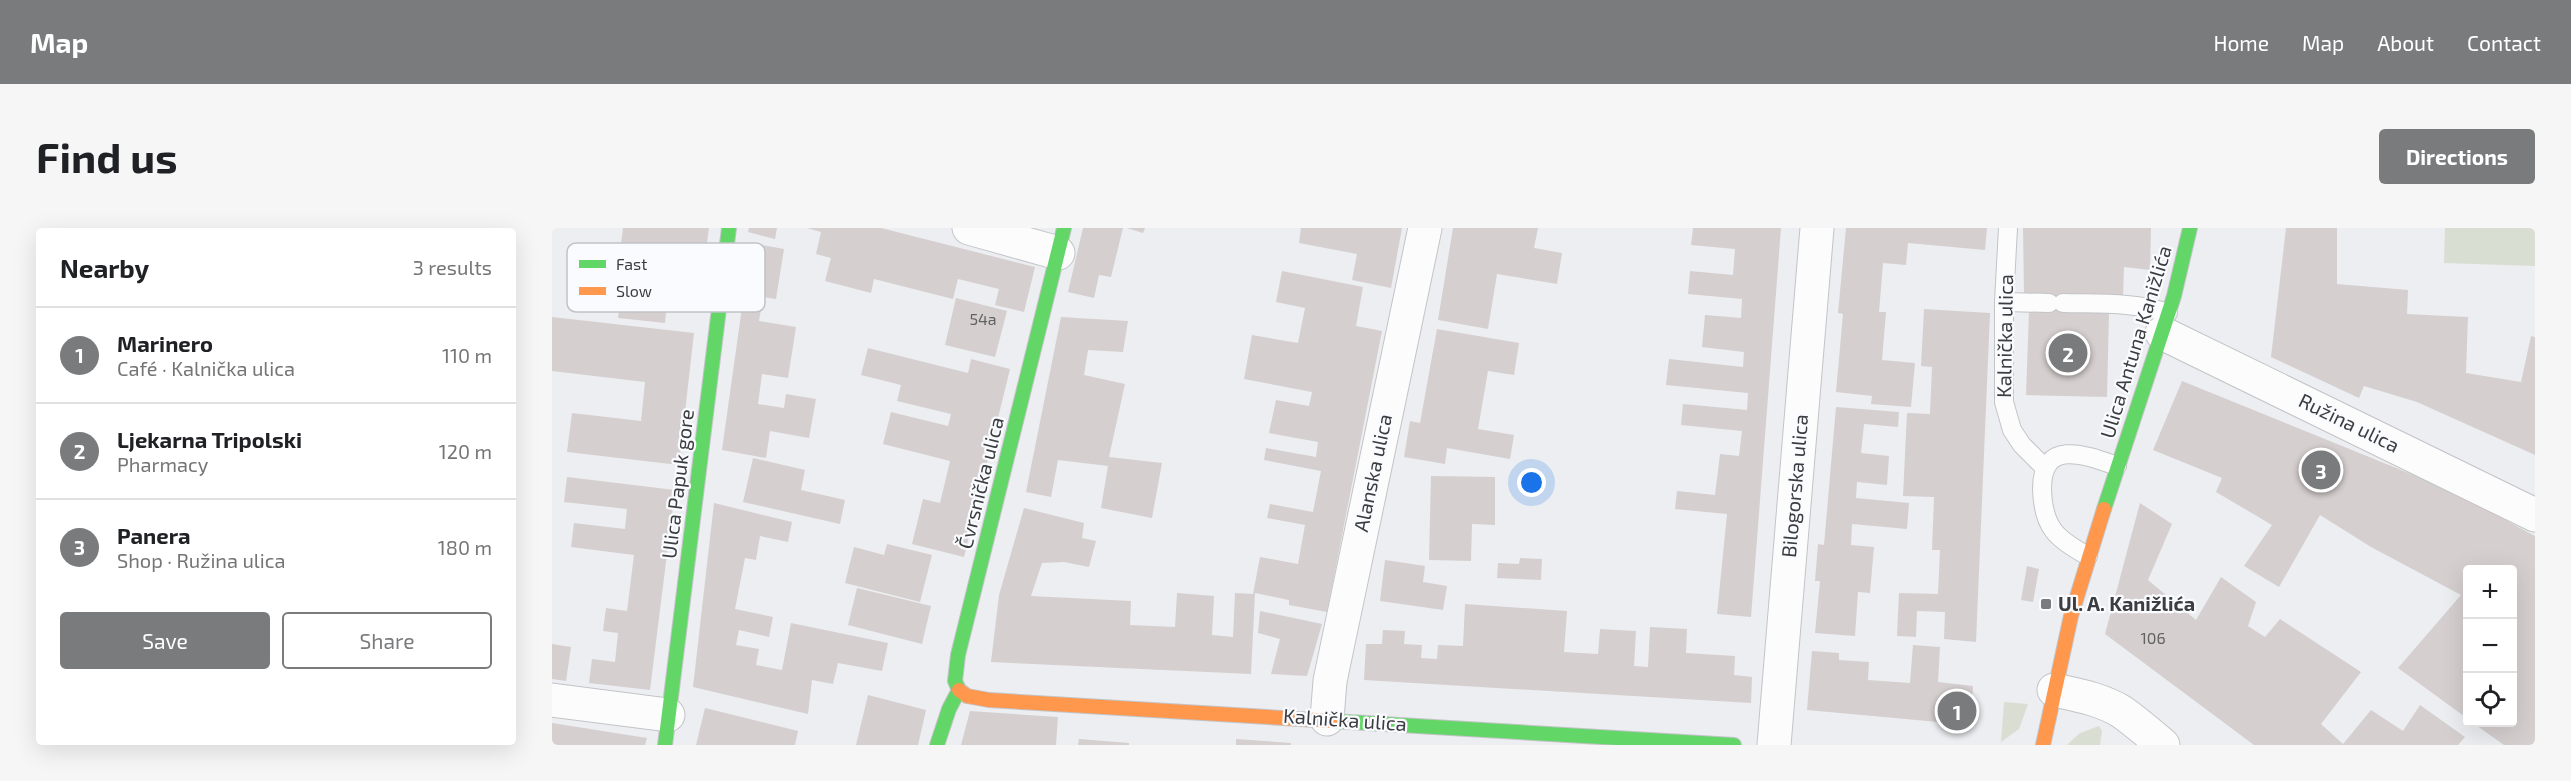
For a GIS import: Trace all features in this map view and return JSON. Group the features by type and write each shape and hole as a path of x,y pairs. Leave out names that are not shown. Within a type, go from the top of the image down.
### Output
{"street":[{"name":"Ulica Papuk gore","path":"727,243 729,228"},
{"path":"969,228 1061,240"},
{"name":"Alanska ulica","path":"1327,719 1330,681 1425,228"},
{"name":"Bilogorska ulica","path":"1774,745 1817,228"},
{"name":"Ulica Antuna Kanižlića","path":"2117,466 2180,277 2190,228"},
{"name":"Čvrsnička ulica","path":"937,745 949,709 959,690 955,681 958,655 1061,240"},
{"name":"Ulica Papuk gore","path":"667,730 719,312"},
{"name":"Ružina ulica","path":"2165,323 2535,515"},
{"path":"2043,745 2054,690 2088,556 2117,466"},
{"name":"Kalnička ulica","path":"959,690 967,696 989,700 1734,745"},
{"path":"2054,690 2096,700 2122,712 2163,745"},
{"path":"552,700 667,730"}],"lane":[{"name":"Kalnička ulica","path":"2008,228 2004,302 2004,402 2006,415 2022,445 2044,467"},
{"path":"2004,302 2120,304 2154,309 2165,323"},
{"path":"2088,556 2070,547 2048,526 2042,497 2044,467 2049,460 2058,456 2072,455 2088,456 2117,466"}],"shaded area":[{"path":"2445,228 2535,228 2535,266 2444,263"},
{"path":"2004,702 2028,704 2019,729 2001,742"},
{"path":"2099,726 2102,731 2100,745 2067,745 2080,733"}],"building":[{"path":"623,228 709,228 707,243 621,243"},
{"path":"749,228 777,228 775,239 748,232"},
{"path":"807,228 881,228 1035,267 1024,312 995,305 999,289 958,279 953,299 874,279 871,293 825,281 831,258 816,254 821,232"},
{"path":"1083,228 1123,228 1111,277 1099,275 1094,298 1068,292"},
{"path":"1127,228 1145,228 1143,233"},
{"path":"1301,228 1402,228 1391,288 1352,280 1357,254 1299,243"},
{"path":"1453,228 1538,228 1534,248 1562,253 1557,284 1497,274 1488,329 1438,320"},
{"path":"1693,228 1781,228 1751,617 1717,614 1727,514 1675,509 1677,491 1715,495 1720,454 1739,456 1742,431 1681,425 1683,404 1747,410 1748,393 1666,385 1669,359 1743,367 1744,352 1702,347 1705,315 1741,318 1742,299 1688,294 1690,271 1733,275 1735,249 1691,245"},
{"path":"1846,228 1987,228 1985,250 1908,243 1906,265 1883,263 1879,312 1886,312 1882,360 1915,363 1911,407 1871,404 1872,396 1836,392 1843,314 1838,313"},
{"path":"2023,228 2151,228 2150,270 2124,267 2123,297 2109,312 2107,397 2026,395 2029,311 2024,294"},
{"path":"2286,228 2337,228 2337,284 2408,290 2407,314 2468,317 2466,373 2521,382 2531,336 2535,337 2535,455 2417,402 2364,386 2359,398 2271,357"},
{"path":"765,246 784,249 776,299 765,297"},
{"path":"1282,271 1363,287 1356,326 1382,331 1327,612 1289,605 1289,600 1255,593 1251,674 991,662 999,595 1024,508 1084,523 1082,538 1096,541 1089,567 1064,562 1042,563 1031,596 1131,601 1130,625 1175,627 1177,593 1214,596 1212,635 1233,637 1235,593 1253,594 1260,557 1298,564 1305,525 1267,518 1270,504 1313,512 1321,471 1264,460 1266,448 1316,457 1318,442 1269,433 1276,400 1309,406 1312,392 1244,379 1252,335 1298,343 1305,308 1276,302"},
{"path":"956,298 1007,311 995,357 945,345"},
{"path":"1924,309 1990,313 1976,642 1944,639 1945,612 1917,611 1916,637 1897,636 1899,593 1938,594 1940,550 1932,550 1934,497 1903,496 1907,413 1930,414 1932,367 1921,366"},
{"path":"619,312 666,312 665,323 618,318"},
{"path":"741,312 760,312 759,321 796,327 788,378 762,374 758,404 784,408 786,394 816,399 809,438 770,431 766,458 722,450"},
{"path":"552,317 694,333 679,465 567,452 572,413 641,421 645,382 552,371"},
{"path":"1061,317 1128,321 1123,352 1088,350 1084,375 1125,384 1109,457 1162,463 1152,518 1101,508 1108,466 1058,460 1051,497 1026,492"},
{"path":"1437,329 1519,343 1514,375 1488,371 1478,429 1514,435 1510,459 1447,448 1445,464 1404,457 1410,421 1420,423"},
{"path":"868,348 968,373 971,359 1010,369 964,557 912,544 923,499 940,503 950,461 883,444 891,412 948,426 951,414 897,401 901,385 861,375"},
{"path":"2182,381 2448,489 2535,536 2535,745 2504,745 2479,727 2517,727 2517,565 2463,565 2463,715 2398,668 2461,595 2371,547 2320,515 2279,587 2244,566 2272,525 2216,492 2222,478 2153,450"},
{"path":"1836,407 1899,412 1898,427 1864,424 1861,453 1889,456 1887,485 1857,482 1856,498 1909,503 1907,529 1852,524 1851,545 1874,547 1870,593 1858,592 1855,636 1815,633 1820,581 1815,581 1818,544 1824,545"},
{"path":"753,458 805,470 801,490 845,500 840,524 743,502"},
{"path":"1431,476 1495,477 1495,525 1472,524 1471,561 1429,560"},
{"path":"567,477 675,490 650,690 589,683 592,659 615,662 618,633 603,631 606,608 627,611 634,555 571,547 574,523 625,529 627,509 564,502"},
{"path":"714,503 792,522 788,542 760,536 756,560 745,558 735,609 773,617 769,637 739,630 736,645 759,649 756,665 782,670 791,623 888,643 882,671 838,663 833,684 812,680 808,714 693,687"},
{"path":"2140,503 2172,524 2148,580 2196,620 2221,577 2256,602 2248,626 2265,637 2280,619 2361,672 2321,724 2343,744 2371,710 2403,731 2420,705 2465,737 2458,745 2254,745 2105,634"},
{"path":"887,544 932,555 920,602 845,583 854,547 884,555"},
{"path":"1520,558 1542,559 1541,580 1497,578 1498,563 1519,564"},
{"path":"1385,560 1425,566 1423,582 1447,586 1443,610 1380,601"},
{"path":"2027,566 2039,569 2033,602 2021,600"},
{"path":"857,588 931,606 922,644 848,625"},
{"path":"1465,604 1567,611 1564,652 1598,654 1600,629 1636,631 1634,666 1648,667 1650,627 1687,629 1686,653 1735,656 1734,675 1752,677 1751,703 1364,680 1366,644 1382,644 1383,630 1405,631 1404,644 1422,645 1421,658 1437,659 1438,645 1463,646"},
{"path":"1260,611 1322,624 1307,676 1271,674 1280,639 1258,633"},
{"path":"552,644 571,647 566,681 552,679"},
{"path":"1913,645 1940,647 1938,682 1973,686 1971,725 1807,710 1812,651 1839,653 1839,660 1869,662 1868,680 1910,683"},
{"path":"868,695 926,710 918,745 856,745"},
{"path":"705,708 798,731 795,745 696,745"},
{"path":"970,711 1058,717 1056,745 961,745"},
{"path":"552,723 647,738 645,745 552,745"},
{"path":"1079,739 1129,743 1129,745 1078,745"},
{"path":"1236,739 1291,743 1291,745 1236,745"}],"traffic: fast":[{"path":"727,243 729,228"},
{"path":"937,745 949,709 959,690 955,681 958,655 1064,228"},
{"path":"2104,509 2174,296 2190,228"},
{"path":"665,745 719,312"},
{"path":"1333,721 1734,745"}],"traffic: slow":[{"path":"2043,745 2071,616 2104,509"},
{"path":"959,690 967,696 989,700 1333,721"}],"place":[{"name":"Ljekarna Tripolski","path":"2068,353"},
{"name":"Panera","path":"2321,470"},
{"name":"Ul. A. Kanižlića","path":"2046,604"},
{"name":"Marinero","path":"1957,711"}]}
